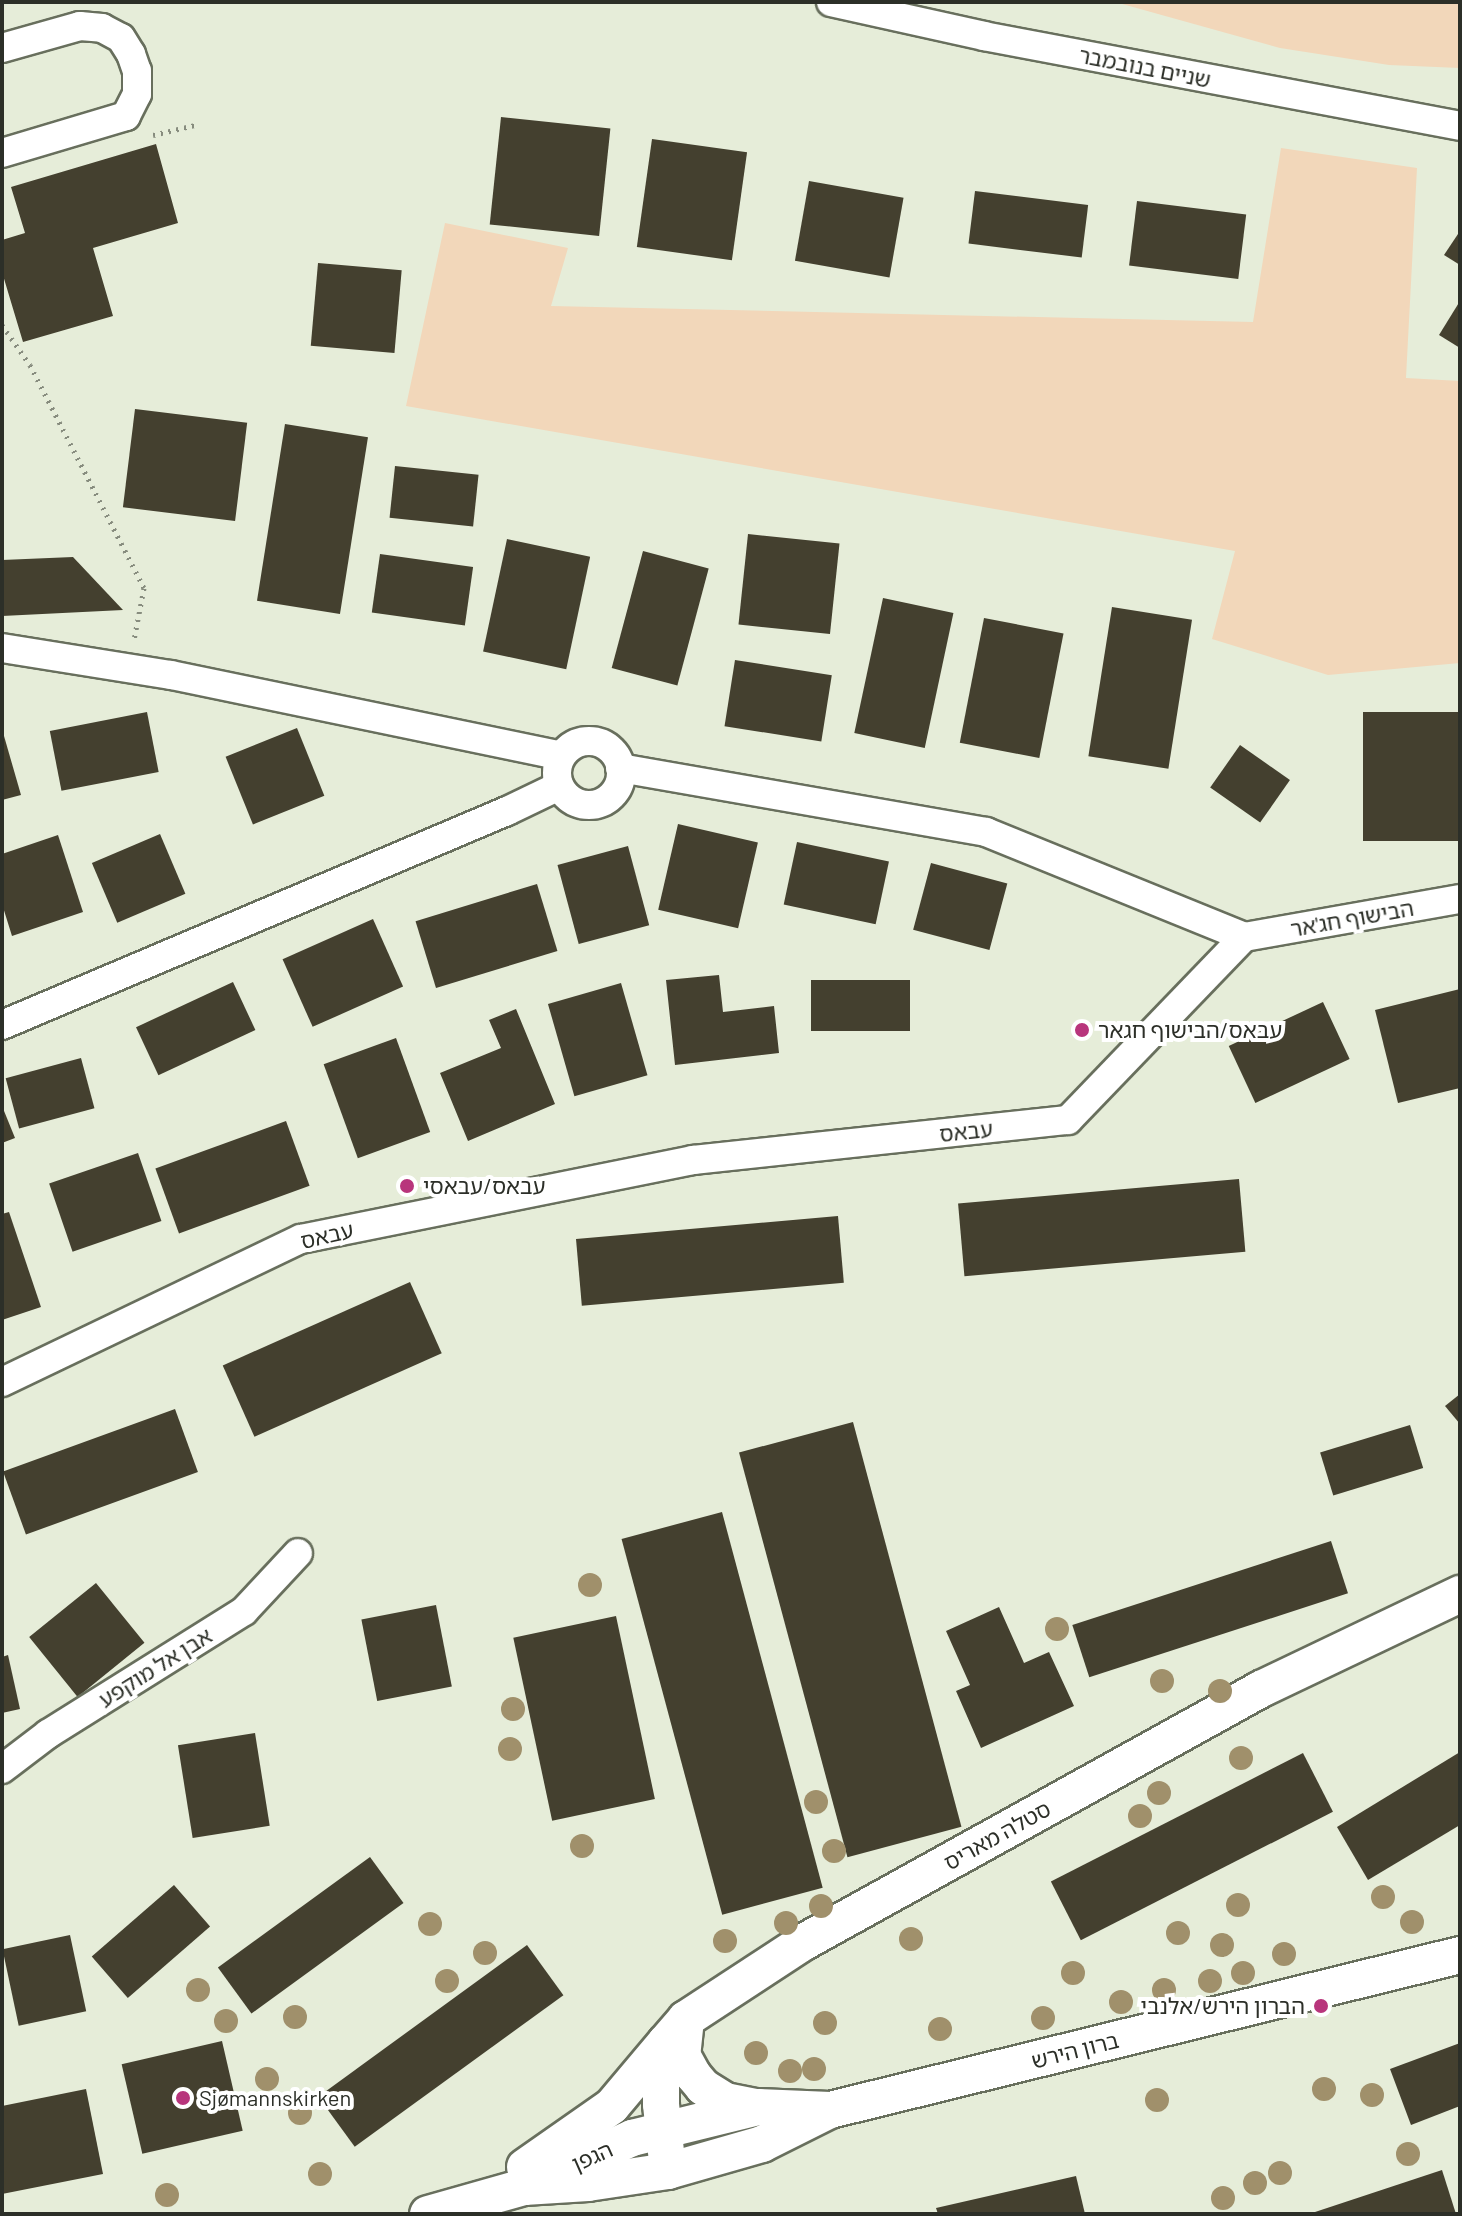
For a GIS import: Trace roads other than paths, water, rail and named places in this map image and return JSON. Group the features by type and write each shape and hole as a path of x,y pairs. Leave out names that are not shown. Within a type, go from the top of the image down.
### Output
{"street":[{"name":"שניים בנובמבר","path":"831,2 984,36 1460,126"},
{"path":"2,48 80,26 102,28 121,38 137,71 137,94 126,116 2,153"},
{"path":"2,648 128,668 561,756"},
{"path":"578,742 600,742 610,748 620,768 616,790 597,803 575,802 559,786 557,766 561,756 578,742"},
{"path":"620,768 986,832 1244,937"},
{"path":"2,1025 507,811 559,786"},
{"name":"הבישוף חג'אר","path":"1244,937 1460,899"},
{"name":"עבאס","path":"2,1382 301,1239 693,1160 1068,1120 1244,937"},
{"name":"אבן אל מוקפע","path":"2,1769 48,1734 244,1611 298,1553"},
{"name":"סטלה מאריס","path":"444,2209 546,2154 612,2106 676,2031 802,1943 1247,1697 1460,1594"},
{"name":"ברון הירש","path":"668,2171 762,2144 830,2110 1460,1955"},
{"path":"676,2031 682,2055 703,2087 734,2105 758,2107"},
{"path":"668,2171 660,2078 676,2031"},
{"name":"ברון הירש","path":"663,2130 758,2107 830,2110"},
{"name":"הגפן","path":"444,2209 524,2187 632,2138 663,2130"},
{"name":"הגפן","path":"524,2187 588,2183 668,2171"}],"place":[{"name":"עבאס/הבישוף חגאר","path":"1082,1030"},
{"name":"עבאס/עבאסי","path":"407,1186"},
{"name":"הברון הירש/אלנבי","path":"1321,2006"},
{"name":"Sjømannskirken","path":"183,2098"}]}
